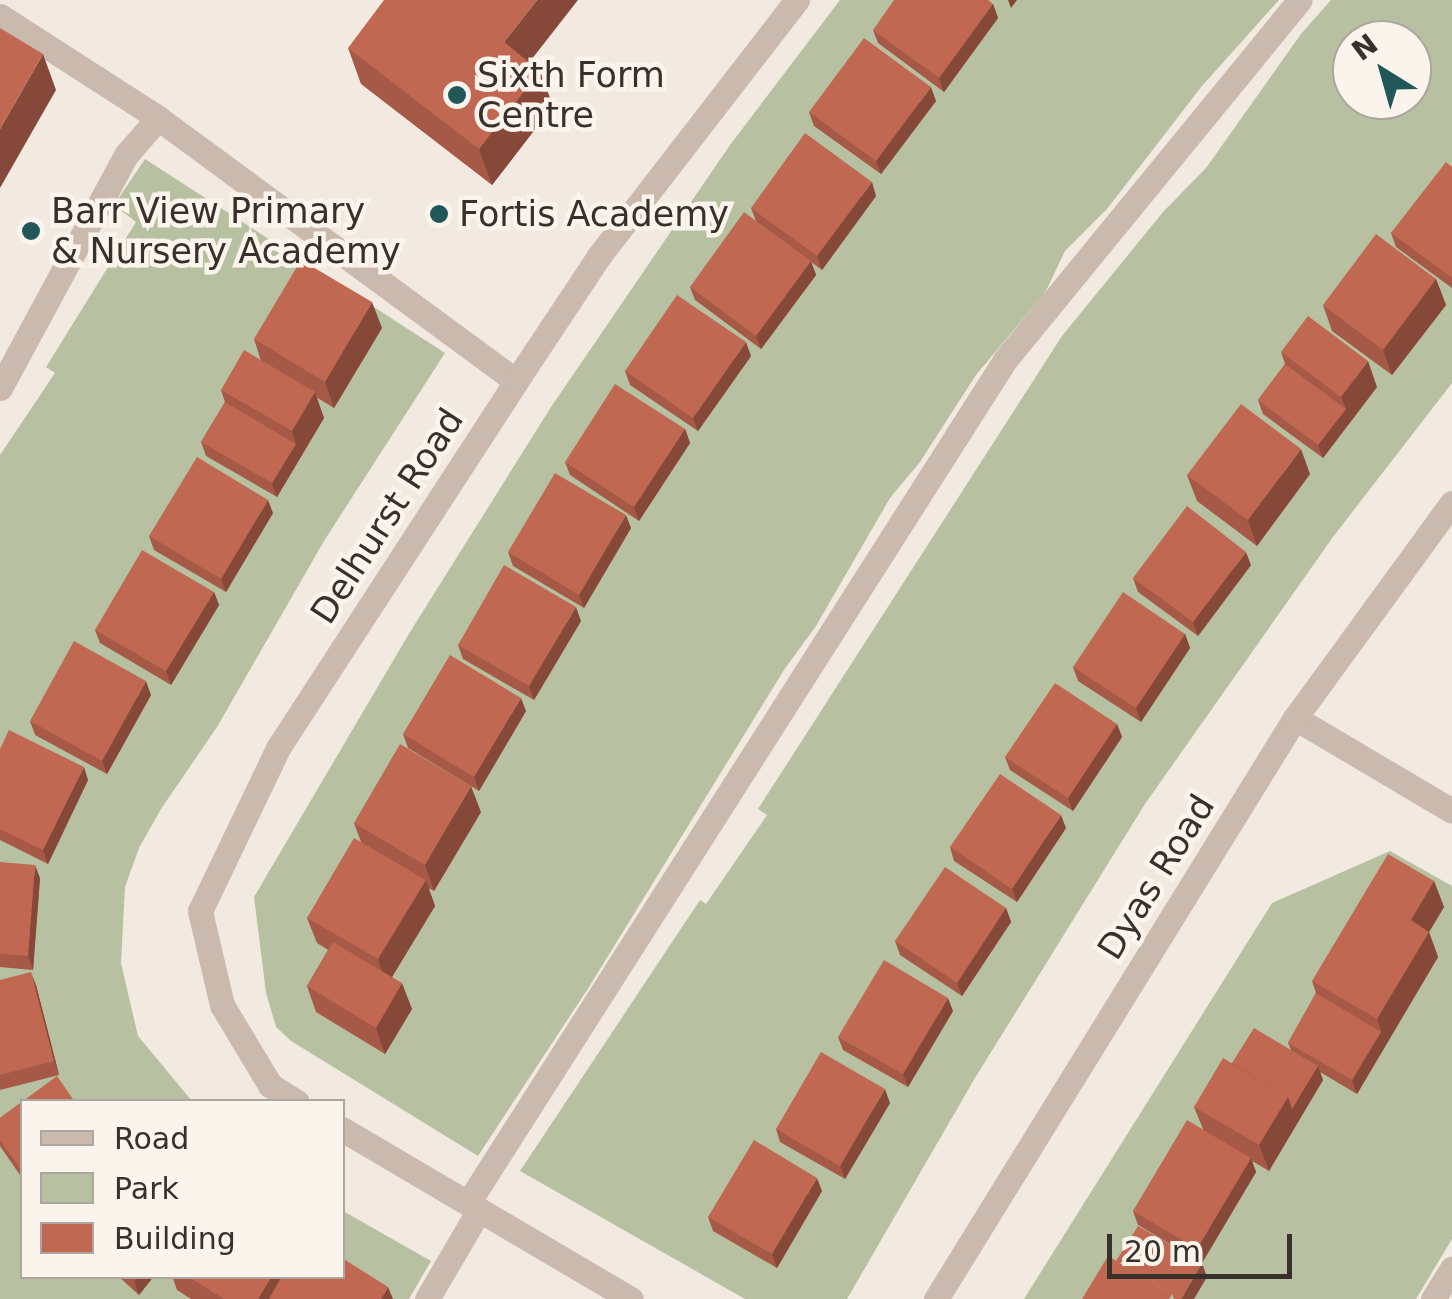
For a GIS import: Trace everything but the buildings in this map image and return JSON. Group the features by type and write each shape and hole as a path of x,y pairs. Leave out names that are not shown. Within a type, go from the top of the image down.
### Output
{"street":[{"name":"Delhurst Road","path":"292,1099 270,1086 222,1004 200,911 278,748 516,381 599,256 797,0"},
{"path":"427,1299 474,1206 1005,360 1300,0"},
{"path":"0,16 158,118 516,381"},
{"path":"0,388 126,155 158,118"},
{"name":"Dyas Road","path":"936,1299 1296,718 1452,503"},
{"path":"1296,718 1452,811"},
{"path":"345,1130 632,1299"},
{"path":"1434,1299 1452,1268"}],"green space":[{"path":"840,0 1279,0 1202,86 1107,209 1065,251 1045,293 976,375 920,462 890,498 816,626 784,670 589,987 478,1156 291,1041 276,1027 266,993 254,897 410,632 551,407 730,145"},
{"path":"1331,0 1452,0 1452,383 1333,537 1145,804 975,1078 847,1299 745,1299 520,1171 700,900 706,904 767,815 758,809 1062,336 1163,212 1206,168 1301,34"},
{"path":"145,159 445,353 324,541 217,727 161,809 139,848 125,887 121,963 138,1036 190,1099 20,1099 20,1279 345,1279 345,1212 431,1261 409,1299 0,1299 0,455 55,373 46,367 136,222 114,205"},
{"path":"1390,851 1452,886 1452,1239 1416,1299 1024,1299 1272,903"}],"place":[{"name":"Sixth Form Centre","path":"457,95"},
{"name":"Fortis Academy","path":"439,214"},
{"name":"Barr View Primary & Nursery Academy","path":"31,231"}]}
